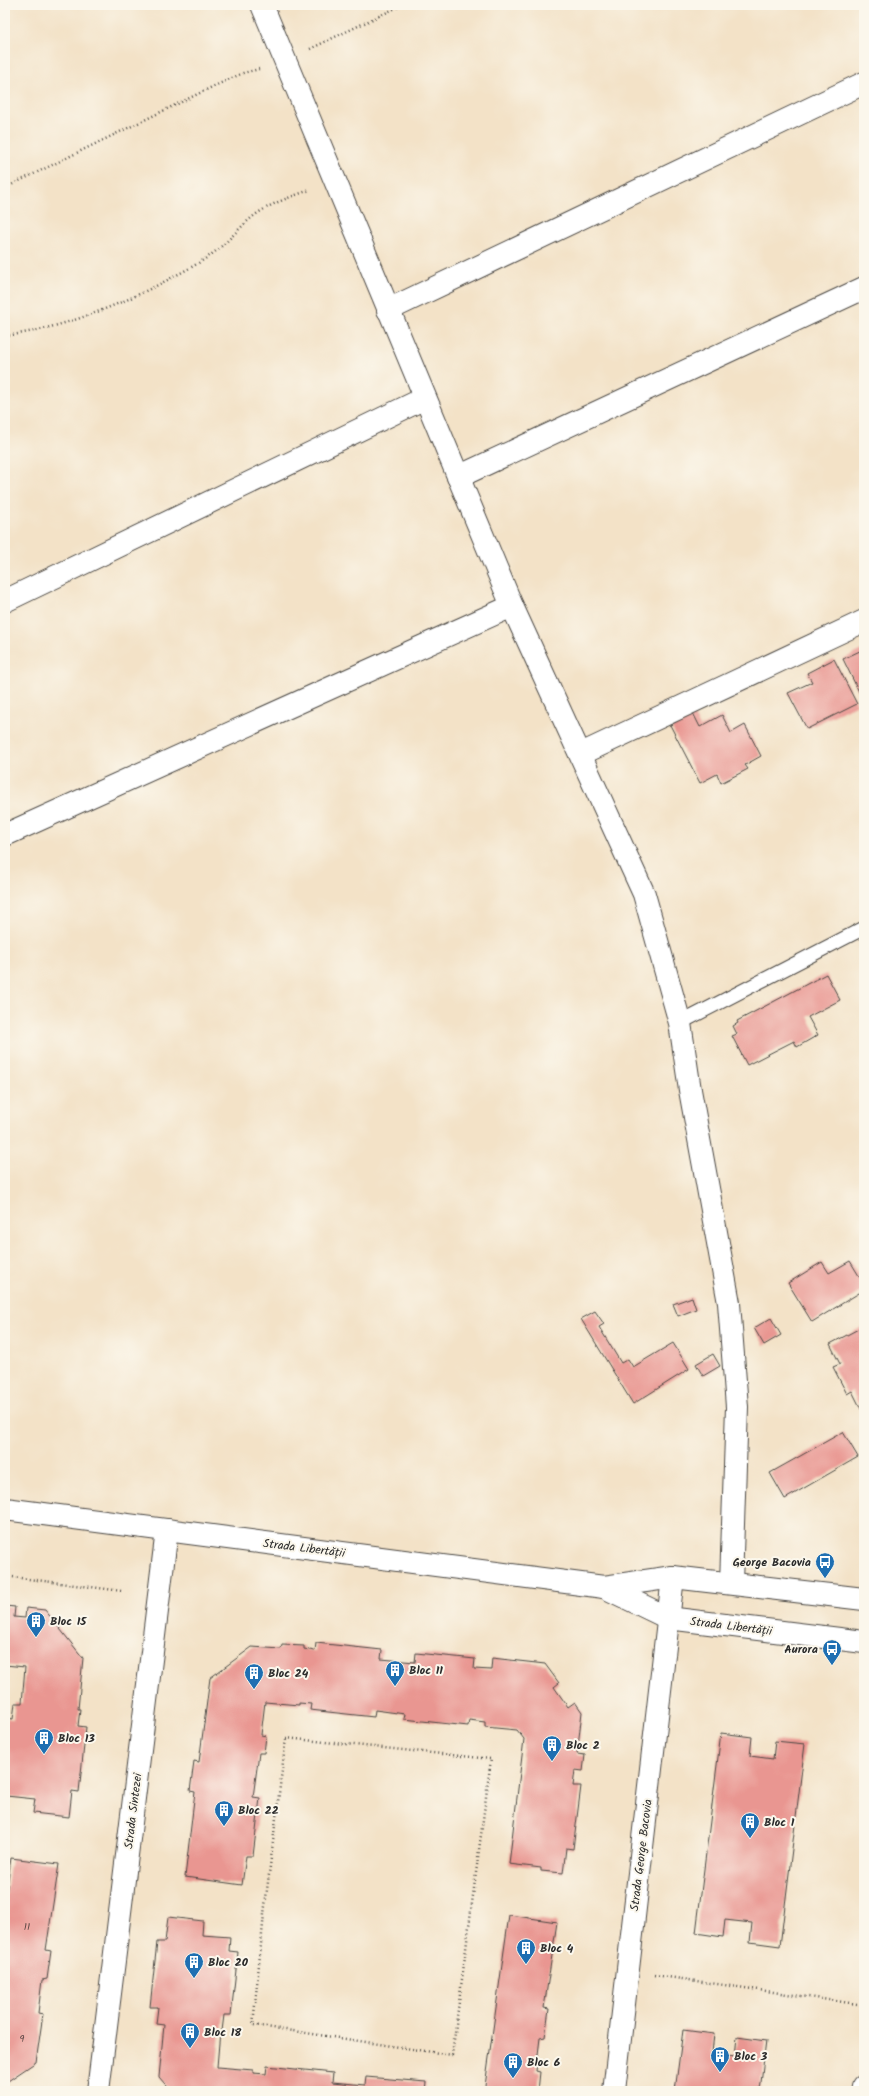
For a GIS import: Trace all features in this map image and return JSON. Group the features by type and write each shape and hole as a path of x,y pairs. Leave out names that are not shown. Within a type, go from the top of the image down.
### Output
{"street":[{"path":"262,5 512,606 644,894 680,1023 690,1090 729,1304 738,1407 731,1583"},
{"path":"388,310 864,83"},
{"path":"458,477 864,288"},
{"path":"5,602 425,398"},
{"path":"5,835 512,606"},
{"path":"581,754 864,621"},
{"name":"Strada Libertății","path":"5,1509 604,1587 673,1577 864,1599"},
{"name":"Strada Sintezei","path":"98,2091 167,1530"},
{"name":"Strada George Bacovia","path":"614,2091 673,1577"},
{"name":"Strada Libertății","path":"604,1587 668,1618 864,1642"},
{"path":"863,2091 864,2086"}],"lane":[{"path":"680,1023 864,928"}],"path":[{"path":"5,188 243,73 285,62 402,5"},
{"path":"5,336 28,333 66,323 147,291 212,254 234,236 251,218 287,198 335,182"},
{"path":"5,1576 122,1591"},
{"path":"286,1738 491,1759 476,1878 452,2055 253,2025 264,1914 286,1738"},
{"path":"628,1971 864,2005"}],"building":[{"path":"864,649 864,697 862,698 843,659"},
{"path":"834,659 857,704 807,729 788,693 812,682 807,673"},
{"path":"693,713 700,727 722,715 731,733 745,725 761,756 745,765 748,769 721,783 717,774 700,783 670,725"},
{"path":"826,974 840,1000 808,1017 818,1035 797,1047 794,1041 747,1065 732,1036 737,1034 733,1026 738,1023 737,1021"},
{"path":"850,1261 864,1284 864,1290 812,1322 788,1283 822,1262 829,1273"},
{"path":"692,1297 696,1309 678,1316 673,1304"},
{"path":"595,1311 604,1324 599,1327 621,1363 628,1359 633,1367 673,1343 689,1369 633,1404 581,1319"},
{"path":"771,1318 781,1335 764,1345 754,1328"},
{"path":"864,1326 864,1415 852,1391 847,1394 833,1367 840,1364 830,1344"},
{"path":"713,1354 720,1366 703,1376 696,1364"},
{"path":"843,1432 858,1457 785,1499 770,1473"},
{"path":"5,1606 15,1607 14,1617 25,1618 26,1608 45,1610 83,1658 78,1709 80,1709 78,1726 86,1727 79,1792 72,1791 69,1817 33,1813 35,1799 6,1796 6,1718 13,1719 15,1703 22,1703 25,1667 5,1665"},
{"path":"316,1643 382,1650 381,1659 415,1662 416,1653 475,1659 474,1669 491,1670 492,1658 545,1664 559,1683 554,1687 568,1707 575,1702 582,1712 577,1754 585,1755 583,1771 575,1770 573,1786 581,1786 573,1849 566,1848 563,1873 541,1871 541,1868 509,1864 524,1739 517,1730 485,1727 485,1722 469,1720 468,1726 404,1719 405,1714 375,1710 374,1717 310,1710 311,1704 299,1703 299,1705 265,1702 261,1735 266,1736 264,1753 259,1753 253,1797 260,1798 253,1856 246,1856 242,1885 185,1877 195,1792 190,1791 194,1761 199,1762 210,1678 252,1647 281,1649 282,1645 304,1646 304,1649 315,1651"},
{"name":"Bloc 1","path":"721,1733 752,1737 750,1756 773,1759 775,1741 805,1744 780,1946 750,1942 752,1923 725,1920 723,1937 696,1933"},
{"path":"11,1858 59,1864 46,1950 51,1951 47,1979 42,1980 38,2013 43,2014 36,2062 5,2083 5,1902"},
{"name":"Bloc 4","path":"509,1915 557,1922 544,2008 549,2009 545,2037 540,2038 536,2071 540,2072 538,2091 479,2091 485,2086"},
{"path":"168,1917 203,1921 202,1935 230,1937 229,1951 238,1952 231,2015 224,2015 222,2031 220,2031 217,2067 253,2070 253,2073 266,2074 267,2066 333,2073 332,2082 365,2085 366,2077 426,2082 425,2091 171,2091 159,2077 164,2025 156,2024 158,2007 150,2007 157,1942 165,1942"},
{"name":"Bloc 3","path":"683,2030 714,2034 712,2053 735,2056 737,2037 766,2041 760,2091 675,2091"}],"place":[{"name":"George Bacovia","path":"825,1579"},
{"name":"Bloc 15","path":"36,1638"},
{"name":"Aurora","path":"832,1666"},
{"name":"Bloc 11","path":"395,1687"},
{"name":"Bloc 24","path":"254,1690"},
{"name":"Bloc 13","path":"44,1755"},
{"name":"Bloc 2","path":"552,1762"},
{"name":"Bloc 22","path":"224,1827"},
{"name":"Bloc 1","path":"750,1839"},
{"name":"Bloc 4","path":"526,1965"},
{"name":"Bloc 20","path":"194,1979"},
{"name":"Bloc 18","path":"190,2049"},
{"name":"Bloc 3","path":"720,2073"},
{"name":"Bloc 6","path":"513,2079"}]}
